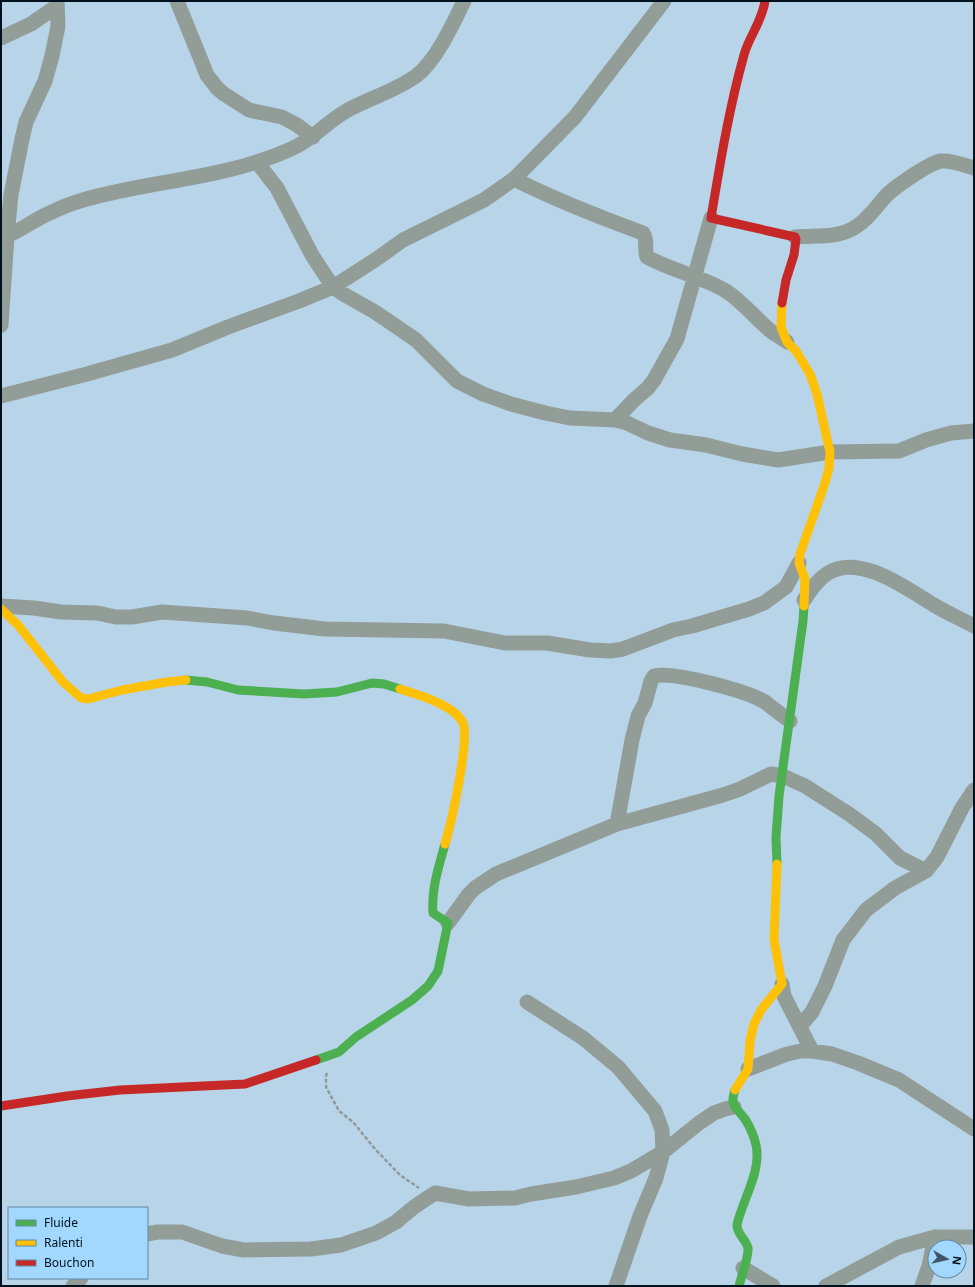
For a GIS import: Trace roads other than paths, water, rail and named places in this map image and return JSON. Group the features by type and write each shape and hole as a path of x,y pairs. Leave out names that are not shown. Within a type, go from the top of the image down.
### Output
{"street":[{"path":"178,1 207,75 216,88 249,110 282,117 297,125 313,137"},
{"path":"4,236 52,212 83,200 143,185 211,174 257,162 291,150 307,142 334,118 400,86 426,68 452,27 464,1"},
{"path":"1,396 172,350 333,286 375,260 403,240 484,200 514,179 575,117 664,1"},
{"path":"615,420 648,388 677,339 711,218 728,123 745,52 760,23 764,12 765,1"},
{"path":"1,38 32,24 57,3"},
{"path":"1,325 4,236 11,195 26,122 46,81 52,56 58,26 57,3"},
{"path":"711,218 795,237 831,236 844,233 858,226 886,196 927,166 942,161 974,168"},
{"path":"257,162 277,188 322,272 333,286 410,336 457,381 483,394 511,404 570,418 615,420 627,423 648,433 670,440 706,445 742,454 778,460 830,452 899,451 926,440 951,433 974,431"},
{"path":"1,608 34,608 61,612 97,613 116,617 132,617 162,612 247,618 274,624 325,629 444,631 505,643 547,643 590,650 610,651 623,649 673,630 692,626 748,609 764,603 786,587 799,563 800,554 829,468 830,452 817,394 810,374 796,351 787,342 772,332 741,302 726,291 647,257 645,249 646,238 643,233 538,191 514,179"},
{"path":"787,342 781,327 781,311 786,280 796,243 795,237"},
{"path":"799,563 805,580 803,621 783,776 779,796 776,837 777,880 774,939 784,996 812,1051"},
{"path":"804,600 818,581 829,572 845,567 865,569 885,576 935,606 974,626"},
{"path":"1,608 18,625 63,682 81,698 88,699 141,686 183,680 207,682 238,690 304,694 337,692 372,683 384,684 431,699 446,707 463,723 465,734 464,751 452,820 436,876 432,902 433,913 448,922"},
{"path":"617,824 632,740 638,716 645,702 654,676 664,674 708,683 744,693 765,702 790,721"},
{"path":"1,1106 120,1090 245,1084 339,1052 356,1038 412,1000 428,986 438,971 448,922 469,894 475,888 496,874 617,824 723,795 740,789 770,774 783,776 805,786 849,814 876,834 900,858 926,871"},
{"path":"800,1026 812,1012 825,986 843,940 866,910 895,888 926,871 937,857 962,808 974,790"},
{"path":"739,1286 748,1252 748,1246 738,1233 738,1220 756,1162 757,1148 751,1131 744,1119 734,1108 733,1094 748,1069 750,1042 754,1024 759,1012 782,984"},
{"path":"527,1002 583,1038 618,1067 655,1111 662,1130 663,1152 656,1178 640,1216 616,1286"},
{"path":"748,1069 787,1054 801,1051 832,1054 899,1080 974,1128"},
{"path":"148,1234 158,1232 182,1232 222,1246 244,1250 311,1249 341,1245 376,1233 396,1222 414,1207 435,1193 469,1198 505,1199 576,1188 614,1178 631,1171 663,1152 714,1113 725,1109 734,1108"},
{"path":"922,1286 929,1266 935,1237"},
{"path":"826,1286 899,1247 935,1237 974,1237"},
{"path":"743,1268 773,1286"}]}
